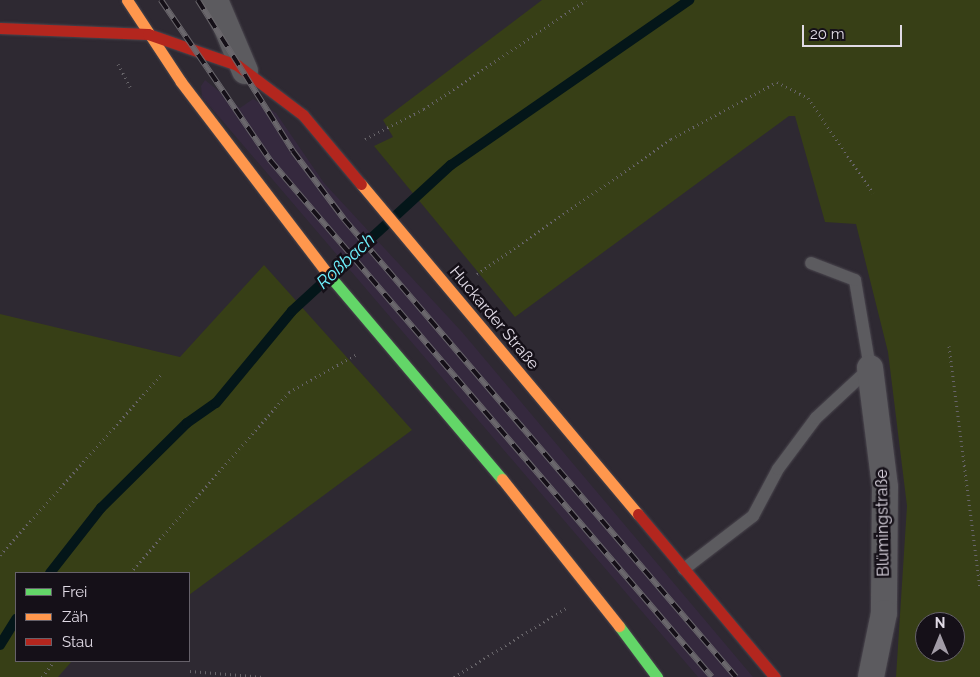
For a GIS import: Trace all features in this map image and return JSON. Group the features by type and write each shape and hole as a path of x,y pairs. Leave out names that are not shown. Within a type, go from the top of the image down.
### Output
{"main road":[{"path":"128,0 148,34 311,249 351,300 387,340 594,590 657,677"},
{"name":"Huckarder Straße","path":"0,28 148,34 245,71 304,115 337,152 454,295 775,677"}],"street":[{"path":"215,0 245,71"},
{"name":"Blümingstraße","path":"870,368 885,487 884,613 871,677"}],"lane":[{"path":"684,569 753,516 778,469 816,418 870,368 855,280 810,262"}],"path":[{"path":"337,152 424,109 586,0"},
{"path":"454,295 497,257 671,139 777,82 808,98 873,193"},
{"path":"131,572 289,392 321,371 387,340"},
{"path":"948,346 980,588"},
{"path":"0,555 163,373"},
{"path":"454,677 594,590"},
{"path":"42,677 53,662"},
{"path":"190,671 264,677"}],"shaded area":[{"path":"205,80 240,108 253,99 276,113 324,183 462,332 753,677 698,677 202,97 201,86"}],"green space":[{"path":"542,0 980,0 980,677 896,677 907,506 888,352 856,224 825,222 795,116 789,116 515,317 374,146 393,137 383,120"},
{"path":"264,265 412,430 190,594 190,572 15,572 15,662 71,662 58,677 0,677 0,314 180,357"}],"waterway":[{"name":"Roßbach","path":"51,572 101,508 187,423 216,403 292,311 451,165 689,0"},
{"name":"Roßbach","path":"0,645 15,621"}],"railway":[{"path":"161,0 270,160 712,677"},
{"path":"198,0 293,151 344,219 736,677"}],"traffic: fast":[{"path":"328,274 502,479"},
{"path":"619,626 657,677"}],"traffic: slow":[{"path":"127,0 181,82 328,274"},
{"path":"361,184 638,514"},
{"path":"502,479 619,626"}],"traffic: jam":[{"path":"0,28 148,34"},
{"path":"148,34 237,65 303,115 361,184"},
{"path":"638,514 775,677"}]}
